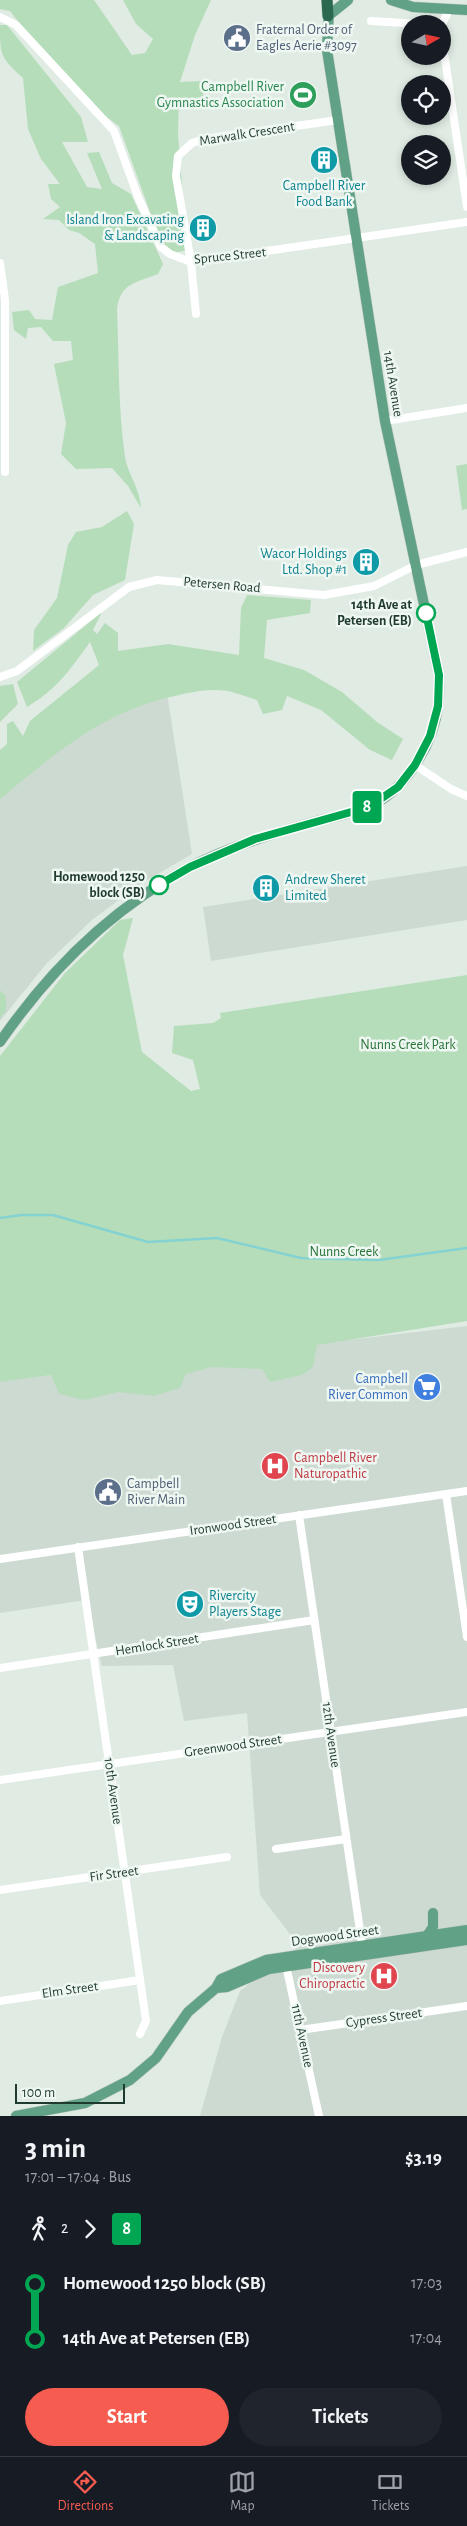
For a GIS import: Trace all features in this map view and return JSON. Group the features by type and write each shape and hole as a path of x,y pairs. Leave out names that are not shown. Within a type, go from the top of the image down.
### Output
{"highway":[{"path":"326,0 328,16"}],"main road":[{"name":"14th Avenue","path":"0,1042 20,1013 62,964 89,938 148,892 190,867 255,839 369,807 398,787 415,765 434,724 438,706 439,675 385,421 356,240 327,50 328,16 331,0"},
{"path":"328,16 348,0"},
{"path":"391,0 413,7 467,10"},
{"path":"426,1937 433,1927 436,1912 443,1928 449,1933"},
{"name":"Dogwood Street","path":"363,1951 467,1930"},
{"name":"Dogwood Street","path":"16,2116 85,2103 130,2080 156,2058 188,2012 216,1988 227,1987 286,1962 363,1951 467,1940"}],"street":[{"path":"446,15 449,10"},
{"name":"Spruce Street","path":"0,17 16,25 114,131 138,197 161,247 170,254 191,262 356,240 467,222"},
{"path":"371,21 401,23"},
{"path":"446,65 467,207"},
{"name":"Marwalk Crescent","path":"196,314 191,262 176,176 178,156 192,142 204,139 338,120"},
{"path":"0,263 6,300 3,389 5,472"},
{"path":"385,421 467,408"},
{"name":"Petersen Road","path":"0,677 18,671 129,587 157,580 324,595 374,586 416,565 467,552"},
{"path":"415,765 451,789 467,796"},
{"name":"Ironwood Street","path":"0,1559 467,1491"},
{"path":"446,1494 467,1636"},
{"name":"12th Avenue","path":"299,1515 363,1951"},
{"name":"10th Avenue","path":"78,1547 146,2021 140,2034"},
{"name":"Hemlock Street","path":"0,1668 314,1620"},
{"name":"Greenwood Street","path":"0,1780 467,1712"},
{"path":"276,1849 346,1839"},
{"name":"Fir Street","path":"0,1890 227,1857"},
{"name":"11th Avenue","path":"286,1962 319,2116"},
{"name":"Elm Street","path":"0,2001 140,1980"},
{"name":"Cypress Street","path":"300,2030 467,2006"}],"shaded area":[{"path":"165,680 192,854 139,885 92,920 46,964 0,1021 0,783"},
{"path":"467,866 467,920 211,961 203,907"},
{"path":"467,1326 467,2116 200,2116 222,2037 240,1991 299,1946 260,1895 247,1713 184,1721 173,1665 102,1666 86,1600 0,1613 0,1381"}],"green space":[{"path":"0,0 94,0 132,55 145,53 153,39 136,24 123,0 211,0 195,35 180,82 204,81 202,109 179,99 178,133 187,250 169,254 155,226 119,126 77,96 10,11 0,9"},
{"path":"0,25 7,25 81,117 88,142 62,142 87,187 102,189 87,153 99,152 112,183 131,194 163,264 158,274 136,282 125,289 117,309 120,402 125,457 141,508 128,486 112,468 76,469 61,454 66,423 54,364 73,360 71,341 53,341 41,327 28,328 26,339 14,330 12,312 29,310 35,319 52,320 58,287 98,273 95,244 79,233 69,230 59,220 43,219 60,207 51,199 48,184 60,184 41,159 28,129 23,78 3,55 0,43"},
{"path":"467,464 467,509 462,510 456,466"},
{"path":"127,511 134,524 125,580 93,595 64,628 33,651 34,630 57,598 68,545 76,532 102,527"},
{"path":"247,595 311,600 310,613 267,620 264,658 304,670 342,692 377,722 403,739 392,760 370,750 321,710 287,696 282,710 263,714 257,700 228,691 201,691 149,703 102,723 61,750 0,799 0,750 7,744 7,724 13,721 23,736 30,721 99,665 90,642 55,686 27,707 17,682 102,612 93,630 97,634 105,623 118,633 118,651 168,644 239,655 241,608"},
{"path":"13,684 18,704 0,722 0,686"},
{"name":"Nunns Creek Park","path":"133,918 123,955 142,1052 191,1091 200,1089 193,1060 172,1053 174,1026 213,1023 221,1018 220,1013 467,975 467,1321 317,1345 313,1367 302,1375 270,1382 262,1369 212,1367 186,1374 180,1388 154,1396 118,1392 85,1400 59,1394 51,1375 0,1382 0,1056 65,973 120,920"},
{"path":"0,990 6,996 6,1011 0,1018"}],"waterway":[{"name":"Nunns Creek","path":"0,1218 21,1215 53,1215 148,1242 217,1238 301,1258 379,1260 467,1248"}],"bus line":[{"name":"8","path":"159,885 190,867 255,839 369,807 398,787 415,765 430,736 438,706 439,675 426,613"}],"place":[{"name":"Fraternal Order of Eagles Aerie #3097","path":"237,38"},
{"name":"Campbell River Gymnastics Association","path":"303,95"},
{"name":"Campbell River Food Bank","path":"324,160"},
{"name":"Island Iron Excavating & Landscaping","path":"203,228"},
{"name":"Wacor Holdings Ltd. Shop #1","path":"366,562"},
{"name":"14th Ave at Petersen (EB)","path":"426,613"},
{"name":"Homewood 1250 block (SB)","path":"159,885"},
{"name":"Andrew Sheret Limited","path":"266,888"},
{"name":"Campbell River Common","path":"427,1387"},
{"name":"Campbell River Naturopathic","path":"275,1466"},
{"name":"Campbell River Main","path":"108,1492"},
{"name":"Rivercity Players Stage","path":"190,1604"},
{"name":"Discovery Chiropractic","path":"384,1976"}]}
